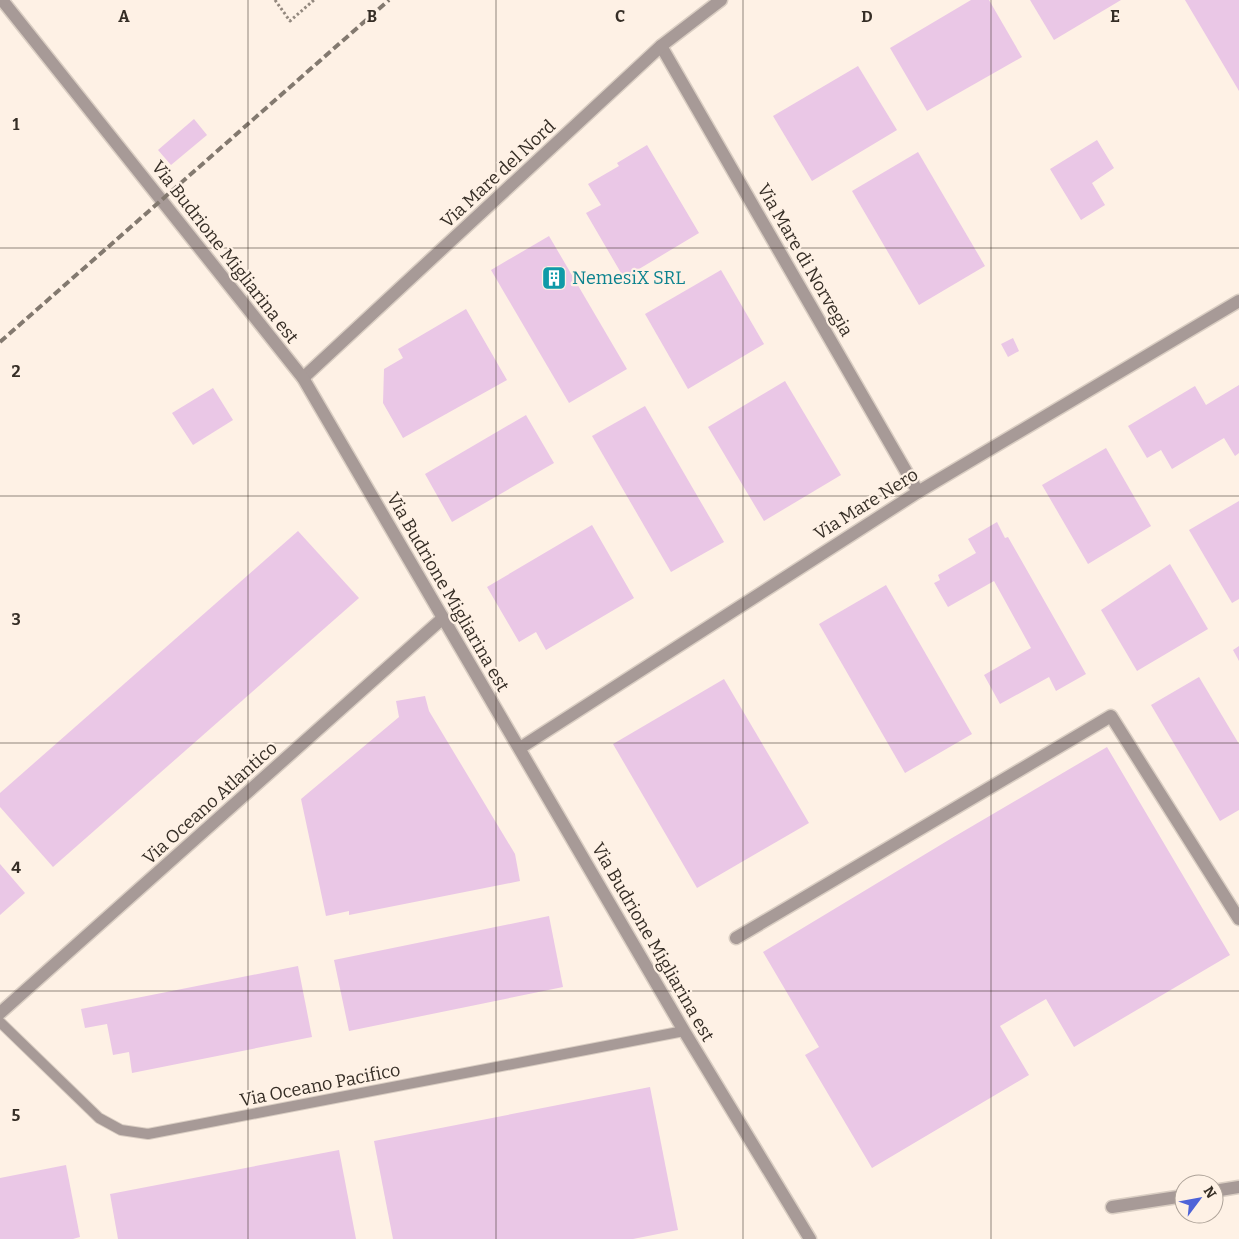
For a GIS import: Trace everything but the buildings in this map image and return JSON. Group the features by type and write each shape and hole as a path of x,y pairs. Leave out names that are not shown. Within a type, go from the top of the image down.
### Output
{"street":[{"name":"Via Budrione Migliarina est","path":"2,0 303,378 684,1031 810,1239"},
{"name":"Via Mare del Nord","path":"303,378 661,46 721,0"},
{"name":"Via Mare di Norvegia","path":"661,46 918,492"},
{"name":"Via Mare Nero","path":"520,748 918,492 1239,301"},
{"name":"Via Oceano Atlantico","path":"0,1013 444,618"},
{"path":"736,938 1111,716 1239,919"},
{"path":"1224,1189 1239,1187"},
{"path":"1112,1208 1174,1198"}],"lane":[{"name":"Via Oceano Pacifico","path":"0,1022 99,1118 121,1130 148,1134 684,1031"}],"path":[{"path":"276,0 290,21 314,0"}],"railway":[{"path":"0,342 389,0"}],"place":[{"name":"NemesiX SRL","path":"554,278"}]}
